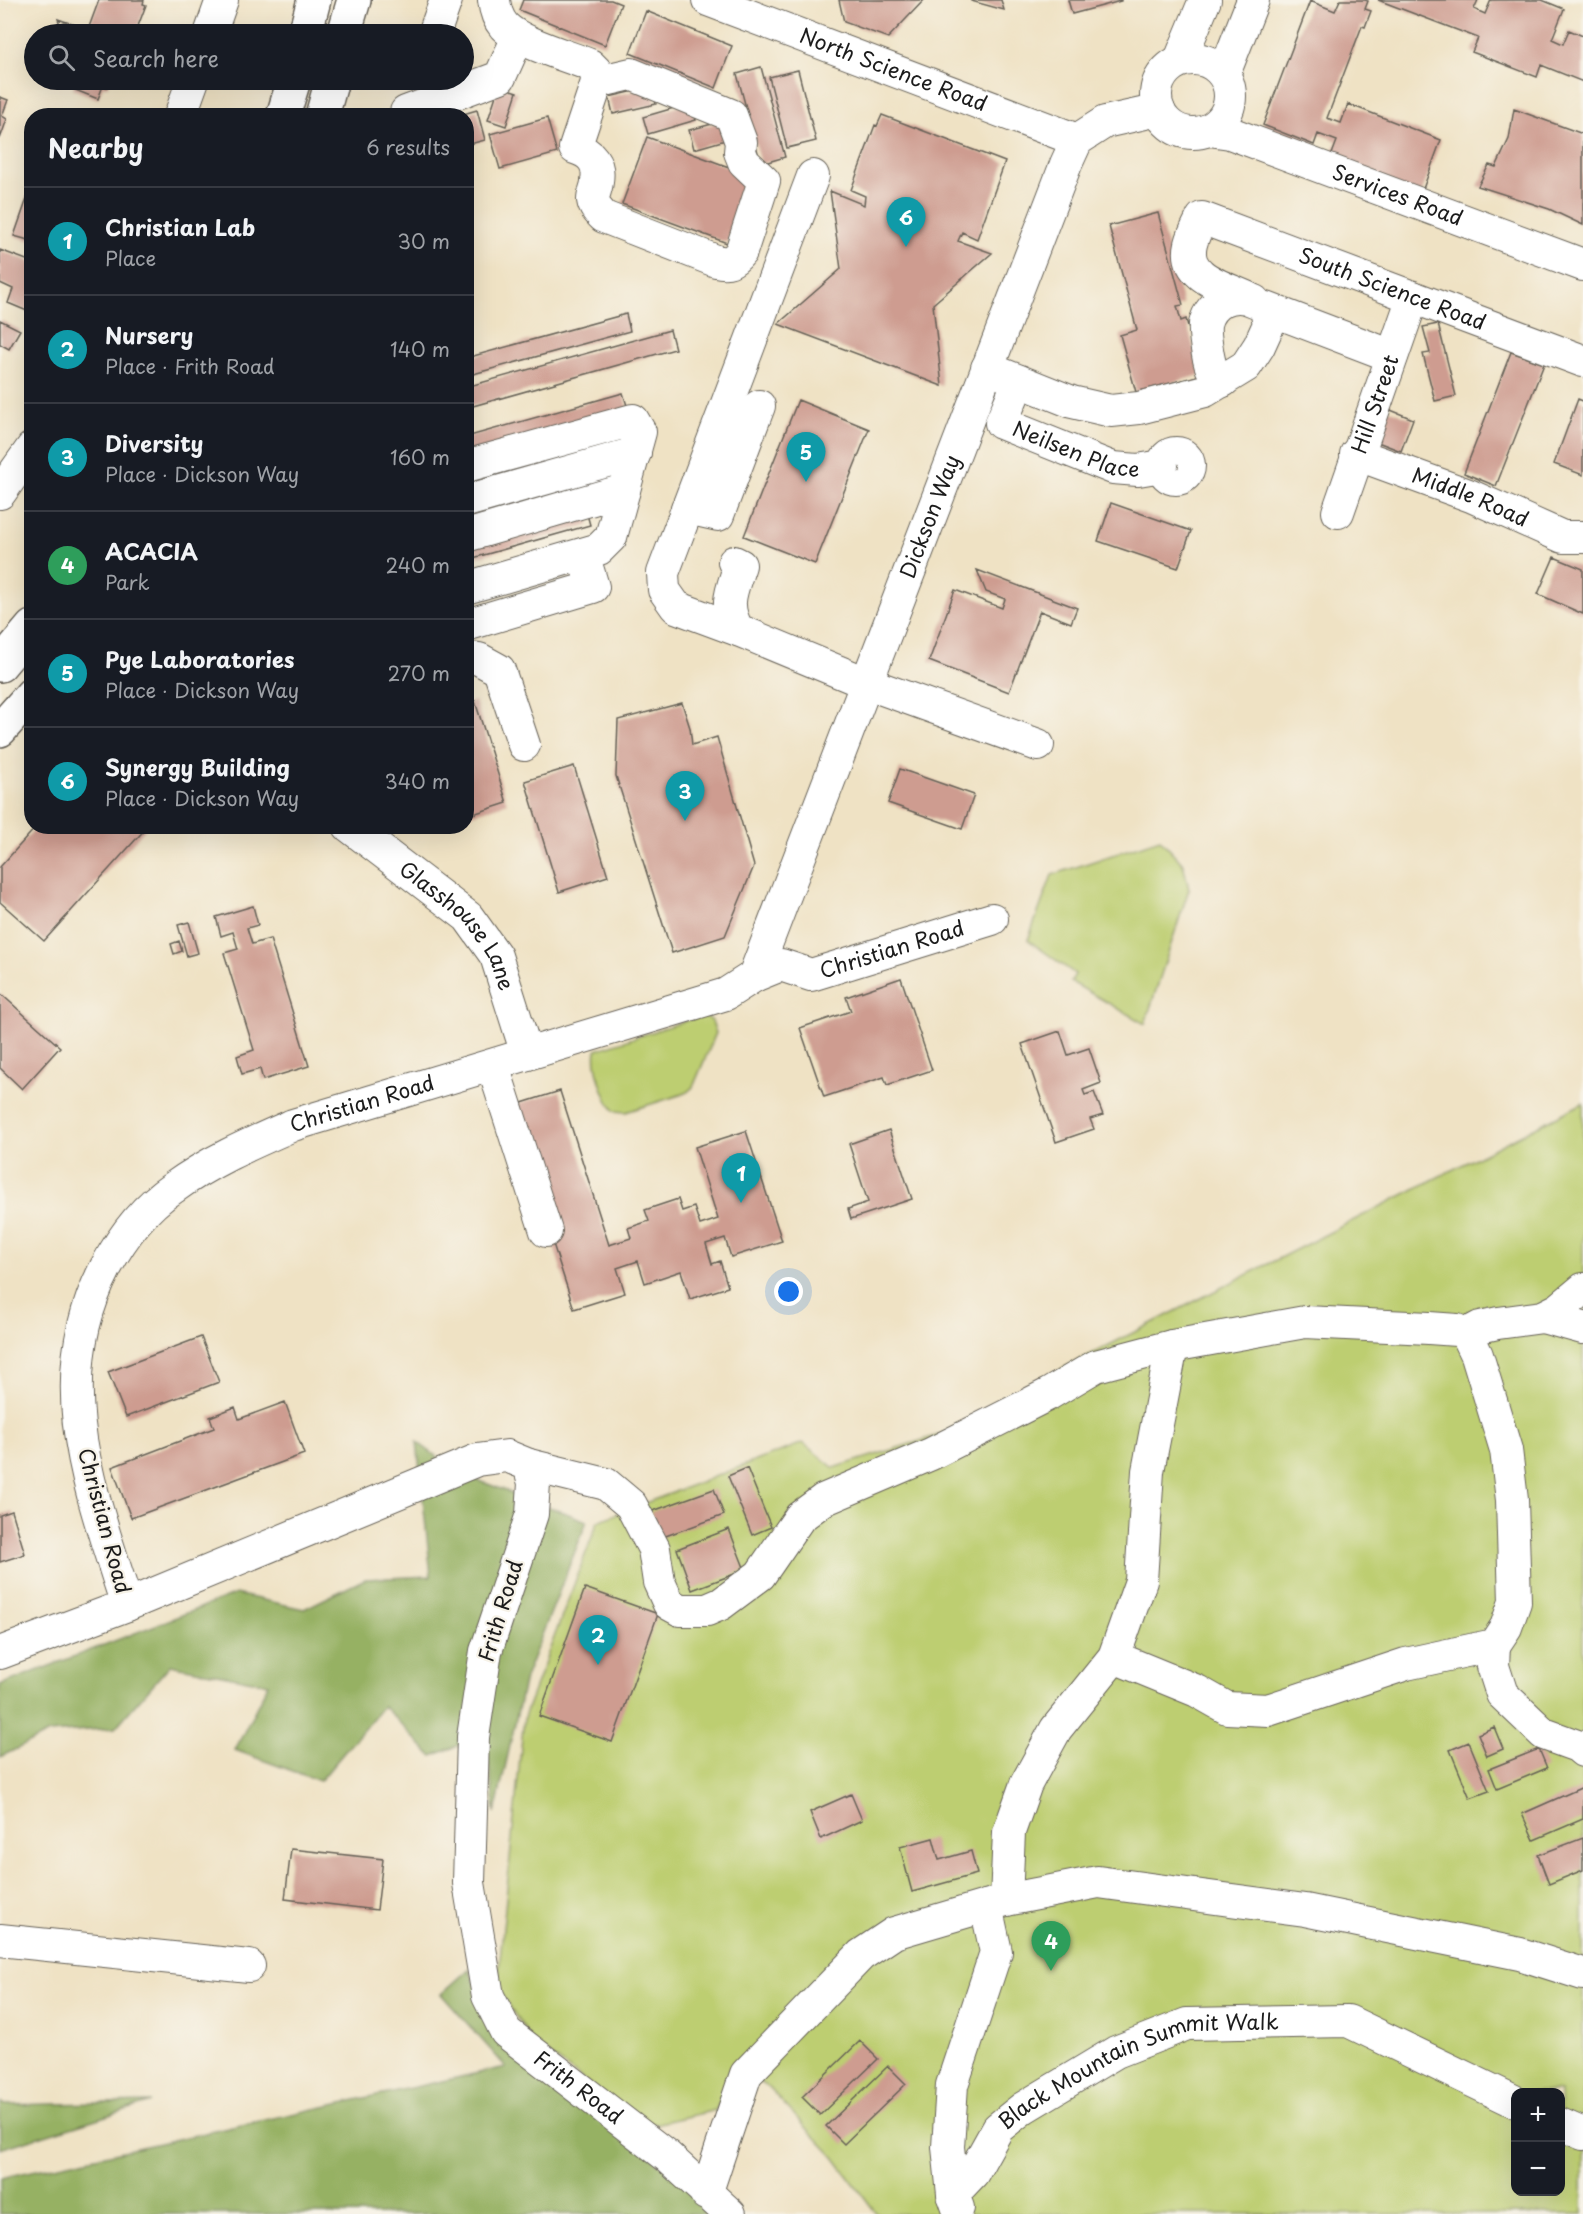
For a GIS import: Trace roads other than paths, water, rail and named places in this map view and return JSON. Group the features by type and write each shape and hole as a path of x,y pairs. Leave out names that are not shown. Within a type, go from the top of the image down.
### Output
{"main road":[{"path":"308,24 314,0"},
{"path":"347,24 354,0"},
{"path":"285,108 291,90"},
{"path":"324,108 329,90"},
{"path":"0,665 24,636"},
{"path":"0,730 24,703"}],"street":[{"path":"214,24 222,0"},
{"path":"438,24 446,0"},
{"path":"494,0 497,15 504,26 518,37 590,65 596,71 597,82 575,148 588,152 596,161 598,179 593,199 597,209 604,217 716,261 726,263 734,261 741,252 764,181 744,162 740,152 741,142 731,114 631,74 597,82"},
{"name":"North Science Road","path":"708,0 1077,140"},
{"path":"1180,60 1204,0"},
{"path":"1224,74 1253,0"},
{"path":"474,87 500,77 518,37"},
{"path":"1192,58 1215,65 1229,83 1231,94 1225,116 1209,130 1197,133 1174,128 1159,110 1156,90 1159,81 1171,65 1180,60 1192,58"},
{"path":"183,108 189,90"},
{"path":"407,108 413,90"},
{"path":"420,108 467,90"},
{"path":"1077,140 1105,122 1159,110"},
{"name":"Services Road","path":"1209,130 1230,133 1583,265"},
{"name":"Dickson Way","path":"754,976 1062,173 1077,140"},
{"path":"813,176 663,573 664,590 676,607 866,683 1038,745"},
{"name":"South Science Road","path":"1256,302 1199,274 1190,261 1191,244 1202,218 1583,361"},
{"path":"1223,381 1212,370 1207,352 1205,324 1211,312 1221,301 1232,297 1256,302 1392,356"},
{"name":"Hill Street","path":"1338,512 1356,454 1413,297"},
{"path":"987,368 1072,402 1111,411 1139,408 1205,391 1246,366 1269,324 1256,302"},
{"name":"Neilsen Place","path":"1019,381 1001,423 1113,468 1138,470 1162,466"},
{"path":"687,508 718,515 759,406"},
{"path":"474,464 633,420 640,432 611,537 599,549 474,586"},
{"path":"474,499 635,453"},
{"name":"Middle Road","path":"1356,454 1471,496 1563,537 1583,537"},
{"path":"0,493 24,459"},
{"path":"474,534 624,490"},
{"path":"474,623 593,587 583,554"},
{"path":"734,562 740,565 729,599 729,609 738,630"},
{"path":"474,659 485,661 499,670 524,746"},
{"name":"Glasshouse Lane","path":"359,834 468,917 496,956 527,1054"},
{"name":"Christian Road","path":"127,1605 93,1499 76,1408 76,1367 83,1326 96,1287 115,1250 141,1217 171,1189 205,1166 293,1125 726,994 754,976 782,965 811,975 992,919"},
{"path":"493,1066 546,1232"},
{"path":"1467,1334 1498,1323 1543,1317 1559,1309 1583,1290"},
{"path":"1543,1317 1583,1328"},
{"path":"0,1653 127,1605 477,1460 507,1456 529,1465 606,1484 631,1505 654,1549 659,1582 669,1604 680,1610 707,1610 721,1604 760,1575 800,1517 823,1500 932,1454 1049,1394 1096,1366 1172,1346 1305,1322 1438,1328 1457,1330 1467,1334 1477,1355 1506,1450 1512,1500 1515,1602 1506,1627 1494,1645 1493,1666 1503,1694 1544,1734 1577,1746 1583,1751"},
{"path":"957,2204 948,2147 952,2085 996,1952 996,1903 1009,1832 1026,1784 1056,1729 1114,1657 1142,1581 1148,1470 1172,1346"},
{"name":"Frith Road","path":"529,1465 534,1483 532,1514 486,1651 473,1737 469,1883 488,1996 506,2032 667,2156 730,2214"},
{"path":"1114,1657 1197,1691 1227,1708 1268,1710 1406,1664 1494,1645"},
{"path":"706,2194 746,2074 861,1954 894,1933 996,1903 1098,1882 1305,1910 1520,1954 1583,1974"},
{"path":"0,1940 249,1966"},
{"name":"Black Mountain Summit Walk","path":"957,2204 998,2128 1023,2108 1116,2052 1187,2024 1348,2021 1511,2100"},
{"path":"1565,2126 1583,2134"}],"place":[{"name":"Synergy Building","path":"906,247"},
{"name":"Pye Laboratories","path":"806,482"},
{"name":"Diversity","path":"685,821"},
{"name":"Christian Lab","path":"741,1203"},
{"name":"Nursery","path":"598,1665"},
{"name":"ACACIA","path":"1051,1971"}]}
